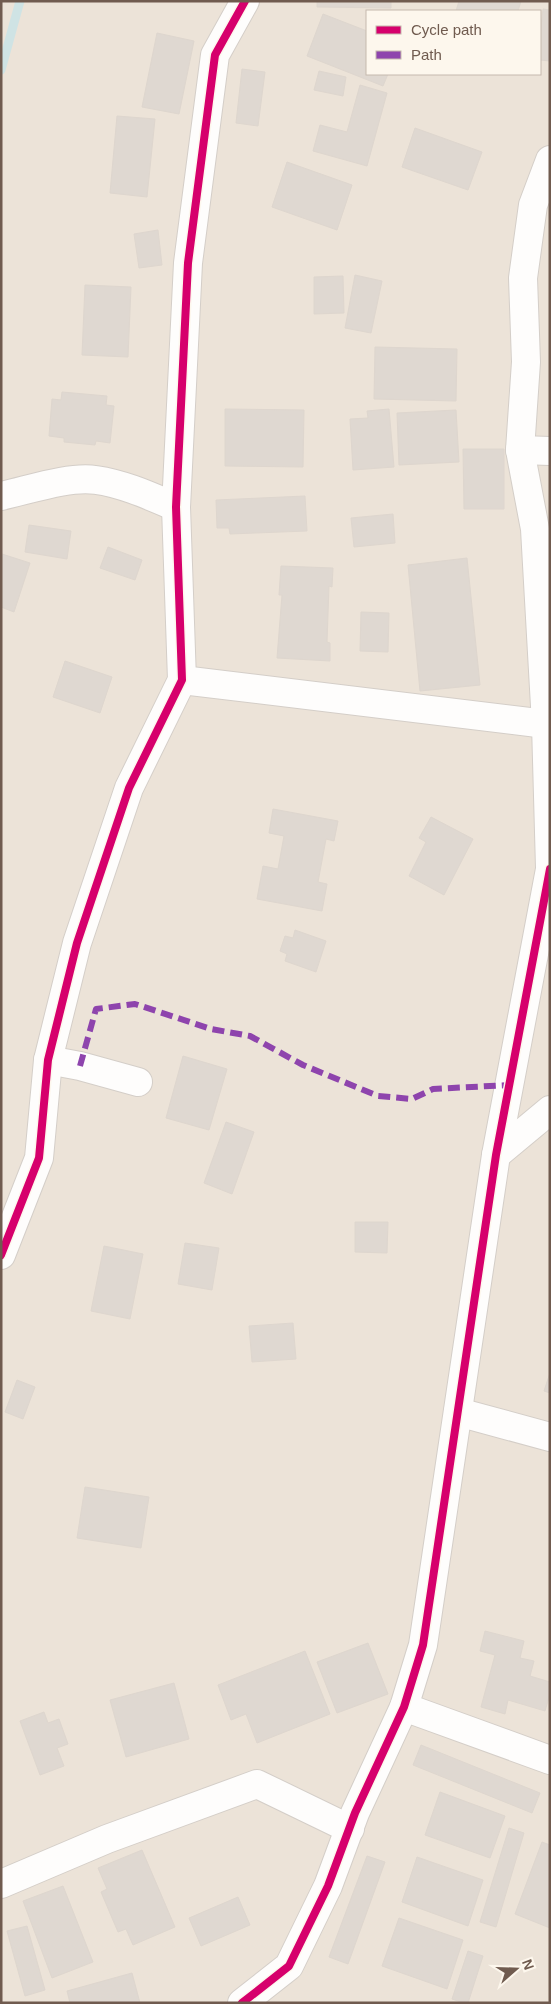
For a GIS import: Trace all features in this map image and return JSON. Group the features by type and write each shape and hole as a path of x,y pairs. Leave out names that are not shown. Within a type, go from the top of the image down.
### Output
{"street":[{"path":"1,1255 39,1158 48,1060 77,943 129,788 182,680 176,507 188,263 214,55 245,1"},
{"path":"242,2003 288,1966 328,1886 350,1828 404,1707 424,1645 496,1155 550,869 546,724 535,530 520,450 526,362 523,278 533,206 550,160"},
{"path":"520,450 550,452"},
{"path":"1,496 74,480 94,480 121,485 176,507"},
{"path":"182,680 546,724"},
{"path":"48,1060 80,1066 138,1082"},
{"path":"496,1155 550,1110"},
{"path":"458,1412 550,1437"},
{"path":"404,1707 550,1760"},
{"path":"1,1884 107,1839 257,1784 350,1828"}],"shaded area":[{"path":"1,1 550,1 550,2003 1,2003"}],"building":[{"path":"317,1 391,1 391,8 317,7"},
{"path":"459,1 521,1 518,10 456,10"},
{"path":"543,9 550,10 550,61 541,60"},
{"path":"323,14 366,31 366,75 388,75 383,86 307,56"},
{"path":"157,33 194,41 179,114 142,107"},
{"path":"242,69 265,72 258,126 236,123"},
{"path":"319,71 346,77 343,96 314,90"},
{"path":"360,85 387,93 367,166 313,151 320,125 347,132"},
{"path":"117,116 155,119 147,197 110,193"},
{"path":"415,128 482,152 468,190 402,167"},
{"path":"287,162 352,185 337,230 272,207"},
{"path":"158,230 162,265 139,268 134,234"},
{"path":"355,275 382,281 371,333 345,328"},
{"path":"343,276 344,313 314,314 314,277"},
{"path":"85,285 131,287 128,357 82,355"},
{"path":"375,347 457,349 456,401 374,399"},
{"path":"62,392 107,396 106,405 114,406 110,443 96,441 95,445 64,442 64,438 49,436 52,399 61,400"},
{"path":"225,409 304,410 303,467 225,466"},
{"path":"389,409 394,467 353,470 350,419 368,418 367,411"},
{"path":"456,410 459,462 399,465 397,413"},
{"path":"463,449 504,449 504,509 464,509"},
{"path":"305,496 307,531 230,534 229,528 217,528 216,500"},
{"path":"393,514 395,543 354,547 351,518"},
{"path":"29,525 71,531 67,559 25,552"},
{"path":"108,547 142,560 135,580 100,568"},
{"path":"2,554 30,563 14,612 1,607"},
{"path":"467,558 480,685 420,691 408,565"},
{"path":"281,566 333,568 332,587 329,586 327,642 330,643 330,661 277,658 282,595 279,595"},
{"path":"361,612 389,613 388,652 360,651"},
{"path":"65,661 112,677 100,713 53,697"},
{"path":"273,809 338,821 334,841 326,839 318,882 327,884 322,911 257,899 263,866 278,869 284,836 269,833"},
{"path":"431,817 473,839 444,895 409,876 426,842 419,838"},
{"path":"295,930 326,941 316,972 285,961 287,954 280,951 285,936 293,938"},
{"path":"183,1056 227,1069 209,1130 166,1118"},
{"path":"226,1122 254,1132 232,1194 204,1183"},
{"path":"355,1222 388,1222 387,1253 355,1252"},
{"path":"185,1243 219,1248 212,1290 178,1284"},
{"path":"104,1246 143,1254 130,1319 91,1311"},
{"path":"293,1323 296,1359 252,1362 249,1326"},
{"path":"550,1373 550,1393 544,1391"},
{"path":"17,1380 35,1387 23,1419 5,1412"},
{"path":"85,1487 149,1497 141,1548 77,1538"},
{"path":"485,1631 524,1641 520,1658 534,1661 530,1676 550,1682 550,1694 545,1711 508,1700 505,1714 481,1707 495,1655 480,1651"},
{"path":"368,1643 388,1694 337,1713 317,1662"},
{"path":"305,1651 330,1714 257,1743 246,1714 231,1720 218,1685"},
{"path":"174,1683 189,1739 126,1757 110,1700"},
{"path":"44,1712 48,1723 59,1719 68,1744 57,1748 64,1766 40,1775 20,1721"},
{"path":"421,1745 540,1793 532,1813 413,1765"},
{"path":"440,1792 505,1816 490,1858 425,1835"},
{"path":"509,1828 524,1833 496,1927 480,1922"},
{"path":"542,1842 550,1845 550,1928 515,1914"},
{"path":"142,1850 175,1927 133,1945 126,1929 118,1932 101,1892 107,1889 98,1868"},
{"path":"367,1856 385,1862 348,1964 329,1957"},
{"path":"417,1857 483,1880 468,1926 402,1902"},
{"path":"63,1886 93,1962 52,1978 23,1901"},
{"path":"238,1897 250,1925 201,1946 189,1918"},
{"path":"399,1918 463,1940 447,1989 382,1966"},
{"path":"27,1926 45,1990 25,1996 7,1931"},
{"path":"468,1951 483,1956 468,2003 464,2003 452,1999"},
{"path":"132,1973 140,2003 70,2003 67,1991"}],"waterway":[{"path":"1,70 20,1"}],"marked path":[{"path":"80,1066 96,1009 135,1004 211,1029 250,1036 303,1065 378,1096 412,1099 433,1089 510,1085"}],"cycle path":[{"path":"1,1255 39,1158 48,1060 77,943 129,788 182,680 176,507 188,263 215,55 245,1"},
{"path":"242,2003 289,1966 328,1886 355,1813 404,1707 423,1645 496,1155 550,869"}]}
